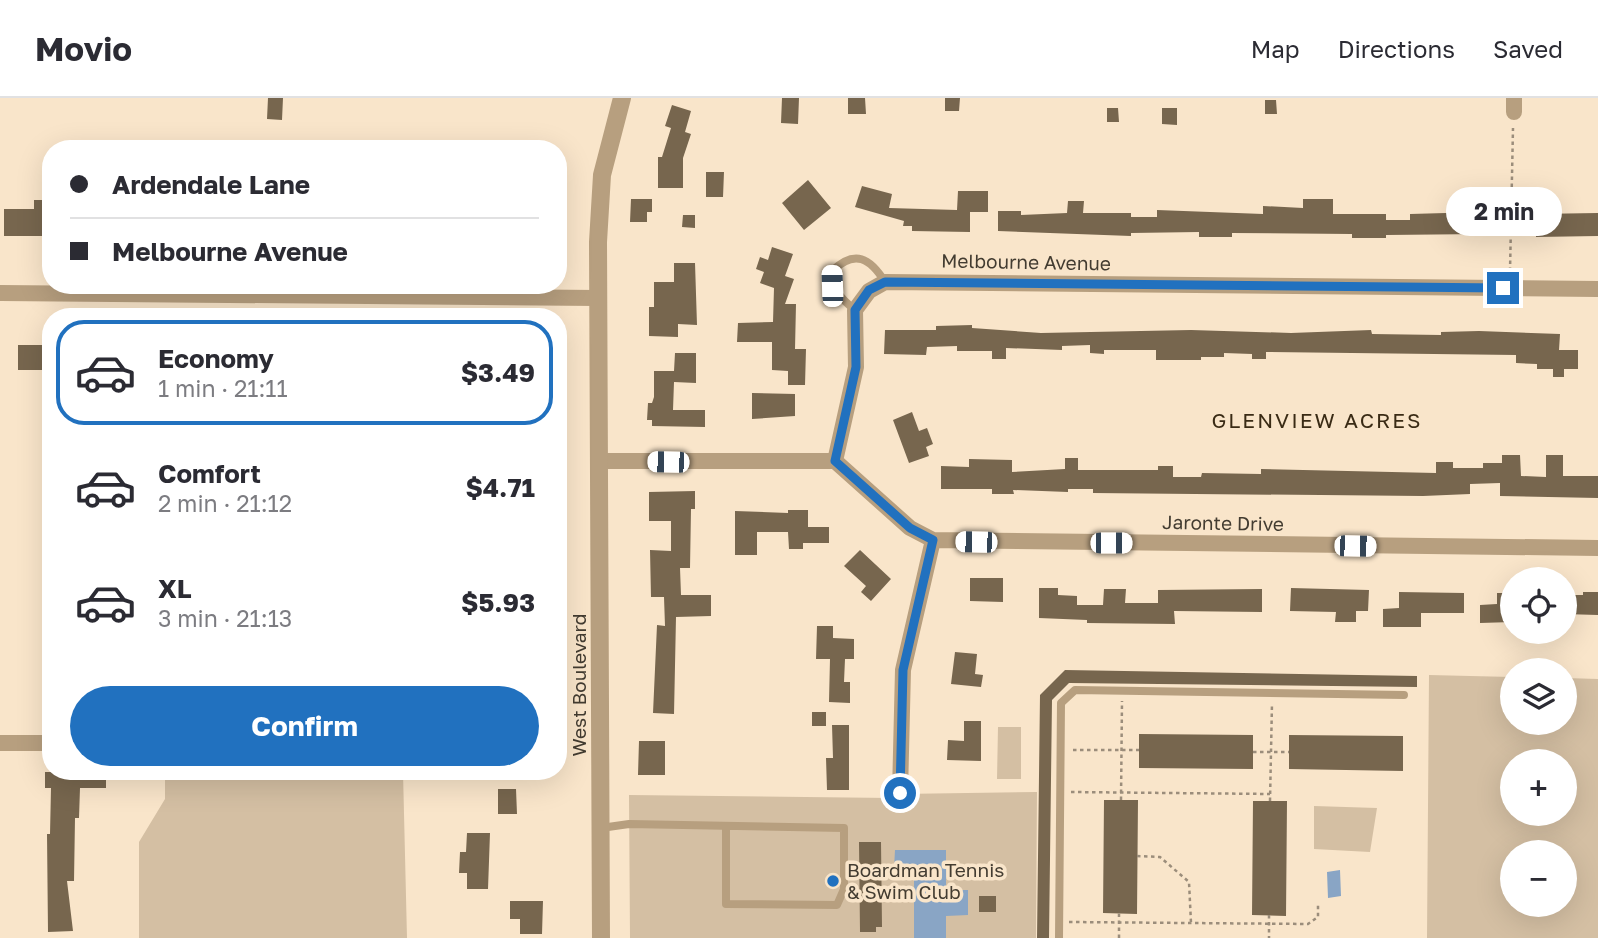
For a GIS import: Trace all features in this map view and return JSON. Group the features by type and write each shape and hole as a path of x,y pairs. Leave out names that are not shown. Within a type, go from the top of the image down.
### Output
{"street":[{"name":"West Boulevard","path":"601,938 598,298 602,175 622,98"},
{"path":"835,461 856,367 855,310 869,290 885,282"},
{"name":"Melbourne Avenue","path":"885,282 1598,289"},
{"path":"0,293 42,293"},
{"path":"120,294 598,298"},
{"path":"599,461 835,461 910,528 933,540 903,670 900,793"},
{"name":"Jaronte Drive","path":"933,540 1598,548"},
{"path":"0,743 42,743"}],"lane":[{"path":"855,310 839,297 832,286 832,271 842,261 859,258 875,266 885,282"},
{"path":"1059,938 1061,704 1076,690 1404,695"},
{"path":"601,828 629,824 844,828 844,889 837,905 726,904 726,827"}],"path":[{"path":"1510,271 1514,105"},
{"path":"1121,800 1122,691"},
{"path":"1270,801 1273,693"},
{"path":"1061,749 1139,750"},
{"path":"1253,752 1289,752"},
{"path":"1060,792 1270,794"},
{"path":"1137,856 1160,857 1189,882 1191,923"},
{"path":"1059,922 1308,924 1318,917 1318,905"},
{"path":"1119,913 1119,938"},
{"path":"1269,915 1269,938"}],"shaded area":[{"path":"1429,675 1500,677 1500,735 1577,735 1577,678 1598,679 1598,938 1427,938"},
{"path":"998,727 1021,727 1021,779 997,779"},
{"path":"165,780 403,780 407,938 139,938 139,842 165,799"},
{"name":"Boardman Tennis & Swim Club","path":"1037,792 1036,938 630,938 629,795 891,798 900,794"},
{"path":"1314,806 1377,808 1370,852 1314,849"}],"water":[{"path":"895,850 946,850 946,890 968,890 968,915 946,916 946,938 914,938 914,870 894,869"},
{"path":"1340,870 1341,896 1328,898 1327,872"}],"building":[{"path":"268,98 283,98 282,120 267,119"},
{"path":"782,98 799,98 798,124 781,123"},
{"path":"848,98 865,98 866,114 848,114"},
{"path":"945,98 960,98 959,111 945,111"},
{"path":"1265,100 1276,100 1277,114 1265,114"},
{"path":"672,105 691,111 685,132 691,134 683,158 683,188 658,188 658,157 662,157 671,128 665,126"},
{"path":"1107,108 1118,108 1119,122 1107,122"},
{"path":"1162,108 1177,108 1177,125 1162,124"},
{"path":"706,172 724,172 723,197 706,197"},
{"path":"808,180 831,208 804,230 782,203"},
{"path":"862,186 892,194 889,208 957,210 958,191 988,191 988,212 970,212 970,232 912,231 912,226 903,226 904,221 855,207"},
{"path":"631,199 652,199 652,212 647,212 647,222 630,222"},
{"path":"1303,199 1333,199 1333,214 1386,214 1386,220 1410,220 1410,214 1482,212 1483,234 1352,238 1352,234 1232,233 1232,237 1199,237 1199,232 1131,233 1131,236 998,231 998,211 1021,211 1021,215 1067,213 1068,201 1084,201 1083,213 1131,213 1131,217 1157,217 1157,210 1263,214 1263,206 1303,208"},
{"path":"34,200 42,200 42,236 4,236 4,209 34,209"},
{"path":"1598,213 1598,236 1536,237 1536,214"},
{"path":"683,215 695,215 695,228 682,227"},
{"path":"772,247 793,254 785,276 794,279 785,304 796,304 795,349 806,349 805,385 788,385 788,371 772,370 772,342 737,342 738,323 773,322 774,288 760,283 764,272 756,269 760,257 768,260"},
{"path":"674,263 695,263 697,325 678,324 678,337 649,336 649,307 654,307 654,282 674,282"},
{"path":"972,325 972,328 1041,333 1191,330 1291,333 1371,330 1372,334 1441,335 1441,332 1479,331 1560,334 1559,350 1578,350 1578,369 1564,369 1564,377 1553,377 1553,369 1537,369 1537,364 1516,363 1516,355 1266,352 1266,359 1252,359 1252,354 1224,353 1224,357 1201,357 1201,360 1156,360 1156,350 1104,350 1104,354 1090,353 1090,345 1062,346 1062,350 1006,348 1006,359 992,359 992,351 957,351 957,346 927,347 926,355 884,354 885,330 936,330 936,326"},
{"path":"18,345 42,345 42,370 18,370"},
{"path":"675,353 696,353 696,383 674,382 673,410 705,410 705,427 652,426 652,420 647,420 648,403 652,403 654,397 654,371 674,371"},
{"path":"752,393 795,394 795,416 752,419"},
{"path":"912,412 919,431 927,428 933,444 926,447 929,456 909,463 893,420"},
{"path":"1502,455 1520,455 1521,476 1546,477 1546,455 1563,455 1563,476 1598,476 1598,498 1500,496 1500,483 1470,484 1470,494 1423,496 1093,493 1093,489 1068,489 1068,492 1013,490 1014,494 992,494 992,489 941,489 941,466 969,467 969,459 1012,460 1012,472 1065,469 1065,458 1078,458 1078,470 1158,470 1158,466 1173,466 1173,477 1201,477 1202,473 1261,474 1261,469 1436,473 1436,462 1453,462 1453,468 1483,468 1483,463 1502,463"},
{"path":"695,491 695,509 691,509 690,568 680,568 681,595 711,595 711,616 676,617 674,714 653,713 657,625 665,626 664,597 651,597 650,550 671,551 671,521 649,521 649,492"},
{"path":"788,510 808,510 808,527 829,527 829,543 803,543 803,549 789,549 788,532 757,532 757,555 735,555 735,511 788,513"},
{"path":"860,550 891,579 871,601 861,592 866,586 844,566"},
{"path":"970,578 1003,578 1003,602 970,601"},
{"path":"1039,588 1058,588 1058,595 1077,596 1077,605 1103,605 1104,589 1126,589 1125,603 1158,603 1158,590 1262,589 1262,612 1174,611 1175,624 1087,623 1087,620 1039,618"},
{"path":"1291,588 1369,590 1368,611 1356,611 1356,622 1335,622 1336,612 1290,611"},
{"path":"1399,592 1464,593 1464,613 1421,613 1421,627 1383,627 1383,609 1399,608"},
{"path":"1583,592 1598,592 1598,615 1577,614 1577,595 1583,595"},
{"path":"1497,593 1500,593 1500,622 1480,623 1480,605 1497,604"},
{"path":"817,626 833,626 833,638 854,639 854,659 845,659 844,682 850,682 850,703 829,702 830,659 816,659"},
{"path":"955,652 977,654 975,674 983,675 981,687 951,684"},
{"path":"1065,670 1417,676 1417,687 1069,683 1052,700 1049,938 1037,938 1040,695"},
{"path":"812,712 826,712 826,726 812,726"},
{"path":"964,721 981,721 981,761 947,760 948,740 964,741"},
{"path":"832,725 849,725 849,790 827,790 826,758 833,758"},
{"path":"1139,734 1253,735 1253,769 1139,768"},
{"path":"1289,735 1403,736 1403,771 1289,769"},
{"path":"639,741 665,741 665,775 638,775"},
{"path":"45,780 106,780 106,788 80,788 79,818 75,818 74,881 67,881 73,931 48,932 47,834 50,834 51,788 45,788"},
{"path":"498,789 516,789 517,814 498,814"},
{"path":"1104,800 1138,800 1137,914 1103,913"},
{"path":"1253,801 1287,801 1286,916 1252,915"},
{"path":"467,833 490,833 488,889 467,889 467,873 459,873 460,852 466,852"},
{"path":"859,842 881,842 882,927 876,927 876,932 860,932"},
{"path":"979,896 996,896 996,912 979,912"},
{"path":"510,901 543,901 542,934 520,934 520,919 510,919"}],"place":[{"name":"Boardman Tennis & Swim Club","path":"833,881"}],"district":[{"name":"GLENVIEW ACRES","path":"1317,421"}],"route":[{"path":"900,793 903,670 933,540 910,528 835,461 856,367 855,310 869,290 885,282 1503,288"}]}
